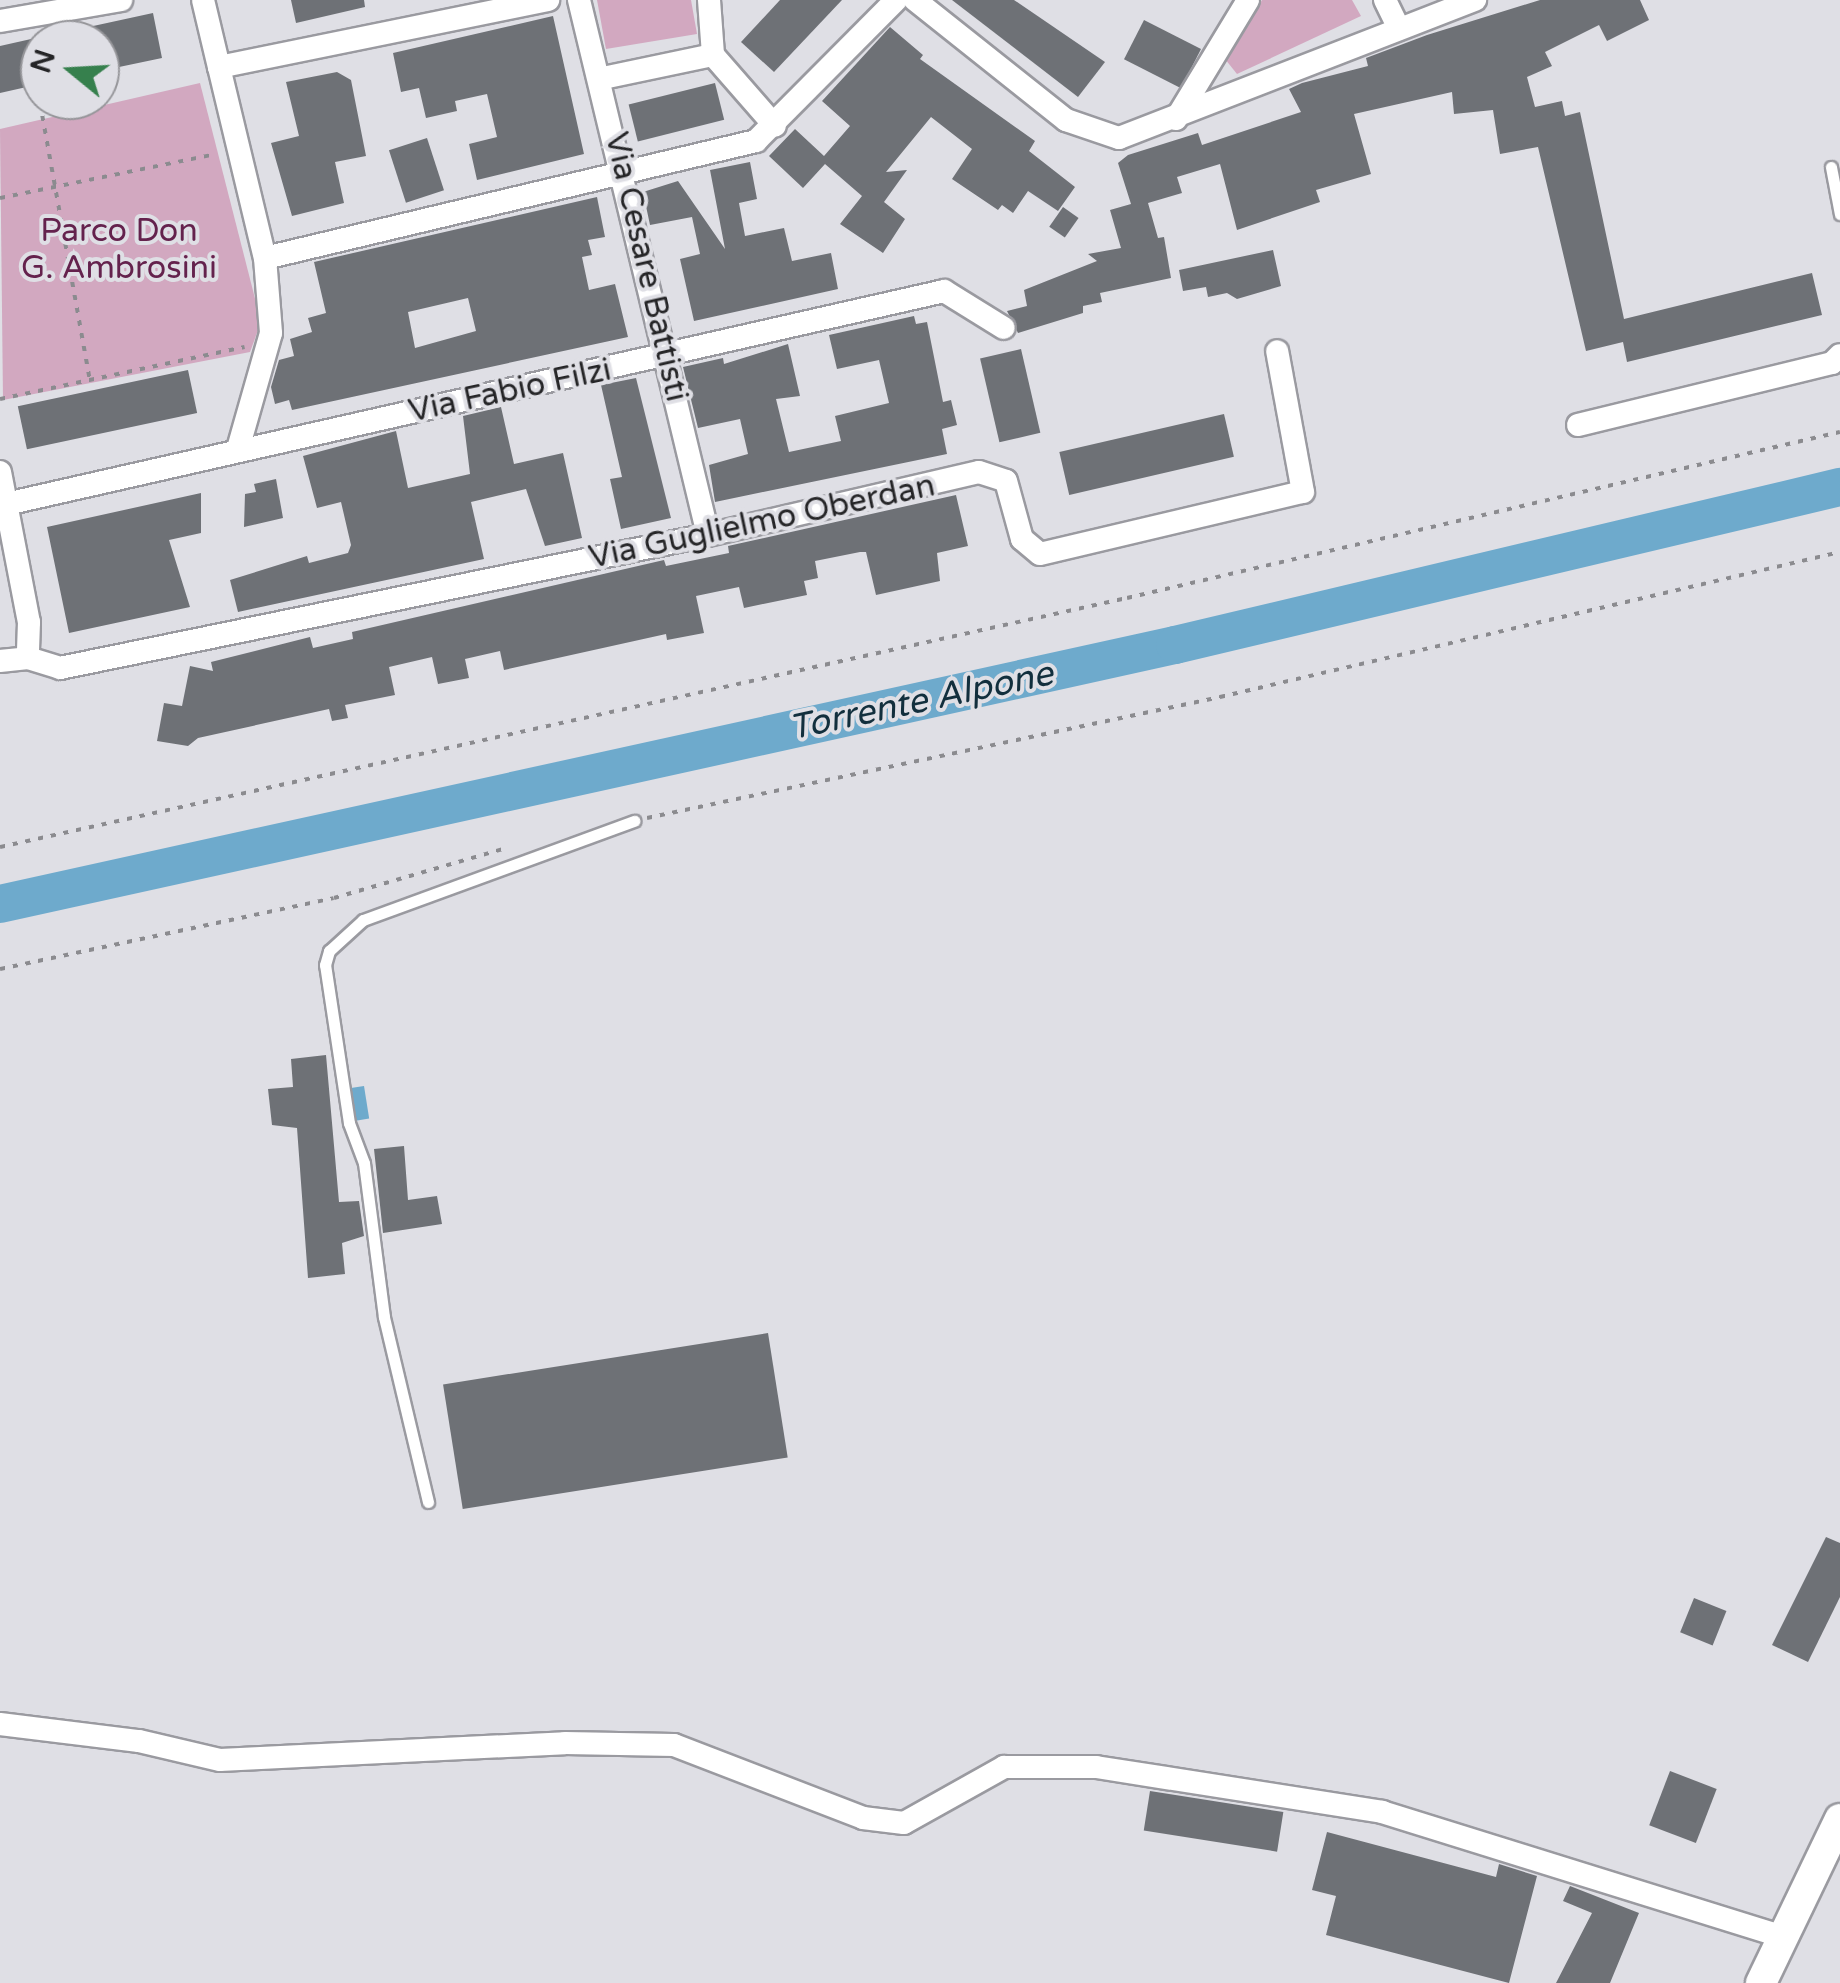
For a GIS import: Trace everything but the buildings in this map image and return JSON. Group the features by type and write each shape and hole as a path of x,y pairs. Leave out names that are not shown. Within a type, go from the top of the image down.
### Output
{"street":[{"path":"0,21 121,0"},
{"path":"203,0 265,258 269,342 238,449"},
{"path":"219,67 548,0"},
{"name":"Via Cesare Battisti","path":"579,0 603,78 708,536"},
{"path":"709,0 713,55 776,126"},
{"path":"265,258 756,142 776,126 896,0"},
{"path":"915,0 1085,131 1119,138 1474,0"},
{"path":"1176,119 1248,0"},
{"path":"1385,0 1399,30"},
{"path":"603,78 713,55"},
{"name":"Via Fabio Filzi","path":"6,504 238,449 669,358 944,291 1004,328"},
{"name":"Via Guglielmo Oberdan","path":"0,661 28,658 60,668 708,536 979,472 1006,481 1022,539 1040,554 1303,492 1278,351"},
{"path":"1578,425 1832,364 1840,354"},
{"path":"0,472 31,638 28,658"},
{"path":"0,1724 139,1742 220,1760 565,1743 674,1745 864,1818 904,1823 1004,1767 1096,1768 1382,1812 1781,1936"},
{"path":"1760,1983 1840,1819"}],"lane":[{"path":"1831,166 1840,214"},
{"path":"428,1502 384,1316 364,1163 349,1123 326,965 329,951 363,920 634,821"}],"path":[{"path":"43,120 90,380"},
{"path":"0,198 237,150"},
{"path":"0,399 269,342"},
{"path":"0,847 1128,598 1840,432"},
{"path":"634,821 1220,697 1840,552"},
{"path":"0,969 334,898 526,842"}],"green space":[{"path":"597,0 691,0 697,34 606,49"},
{"path":"1262,0 1352,0 1361,16 1237,74 1225,59"},
{"name":"Parco Don G. Ambrosini","path":"200,83 261,322 250,352 3,400 0,129 39,120 120,120 120,101"}],"water":[{"path":"364,1086 369,1119 354,1121 349,1088"}],"waterway":[{"name":"Torrente Alpone","path":"0,904 1175,645 1840,487"}]}
